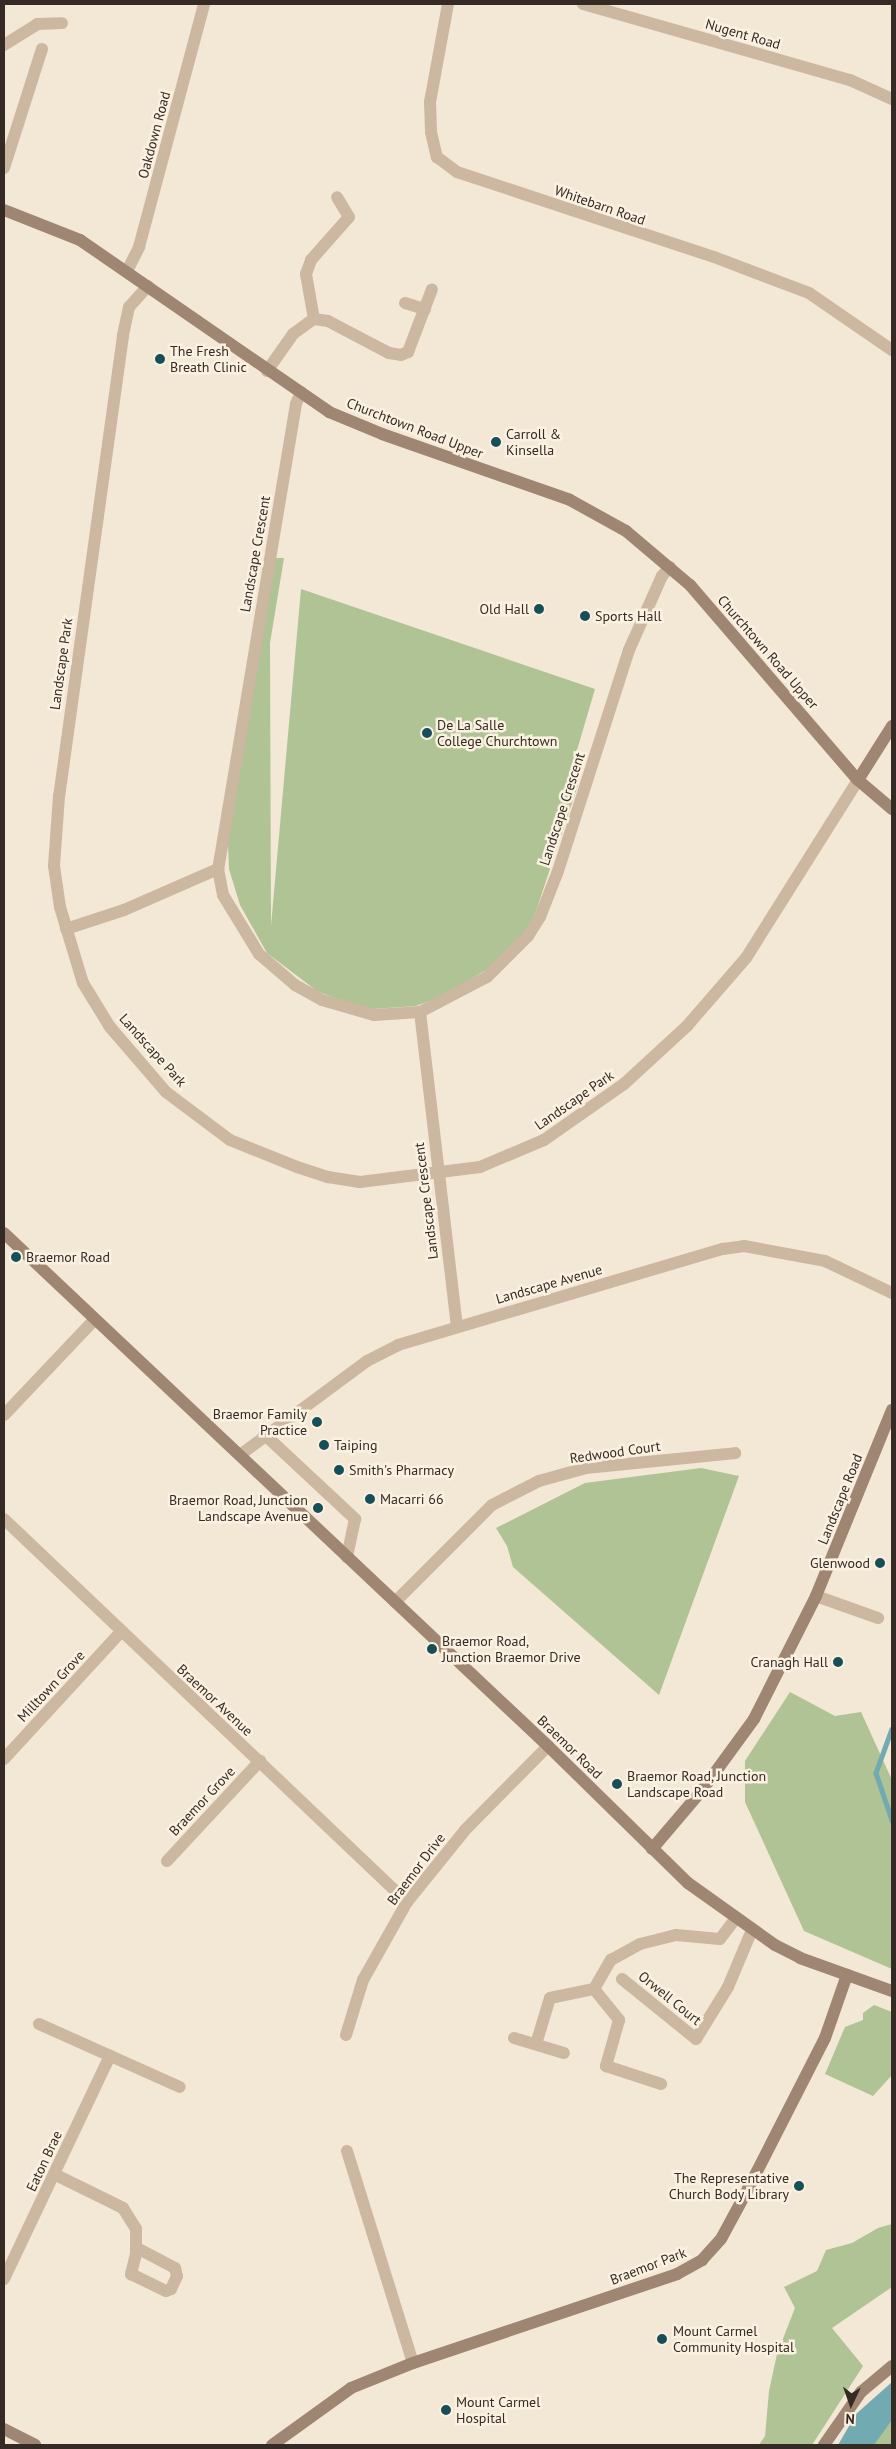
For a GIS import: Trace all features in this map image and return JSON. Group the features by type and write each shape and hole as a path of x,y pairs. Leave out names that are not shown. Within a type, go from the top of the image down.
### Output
{"street":[{"name":"Oakdown Road","path":"127,271 139,247 204,4"},
{"name":"Whitebarn Road","path":"448,4 430,102 437,157 457,172 714,257 809,293 892,350"},
{"name":"Nugent Road","path":"583,4 850,80 892,98"},
{"path":"4,45 37,24 62,23"},
{"path":"4,168 42,50"},
{"path":"314,319 306,274 311,260 349,217 337,197"},
{"name":"Churchtown Road Upper","path":"4,210 80,240 127,271 266,371 329,412 382,434 570,500 626,531 670,566 690,585 858,780 892,809"},
{"name":"Landscape Park","path":"148,286 129,308 123,336 59,796 54,866 66,929 83,983 110,1027 166,1092 230,1140 328,1177 360,1182 438,1174 480,1167 544,1140 624,1084 687,1026 746,958 858,780"},
{"path":"266,371 293,334 314,319 328,321 389,353 401,355 412,346 432,289"},
{"path":"405,303 425,309"},
{"name":"Landscape Crescent","path":"301,392 296,404 218,869 222,895 236,921 259,954 295,985 322,1000 349,1010 374,1015 420,1012 486,977 510,957 540,917 629,650 662,576 670,566"},
{"path":"858,780 892,726"},
{"path":"66,929 124,910 218,869"},
{"name":"Landscape Crescent","path":"420,1012 457,1327"},
{"name":"Braemor Road","path":"4,1232 548,1746 688,1883 735,1919 800,1958 892,1991"},
{"name":"Landscape Avenue","path":"240,1456 264,1434 367,1361 398,1345 744,1246 825,1261 892,1293"},
{"path":"4,1415 95,1319"},
{"name":"Landscape Road","path":"652,1849 703,1789 754,1720 816,1596 892,1410"},
{"path":"264,1434 355,1519 347,1557"},
{"name":"Redwood Court","path":"396,1602 492,1505 539,1481 586,1468 735,1452"},
{"name":"Braemor Avenue","path":"4,1519 120,1633 260,1761 407,1902"},
{"path":"816,1596 878,1618"},
{"name":"Milltown Grove","path":"4,1759 120,1633"},
{"name":"Braemor Drive","path":"346,2035 363,1980 407,1902 465,1830 548,1746"},
{"name":"Braemor Grove","path":"167,1861 260,1761"},
{"path":"536,2044 550,1998 594,1989 611,1960 640,1944 676,1935 720,1939 735,1919"},
{"name":"Orwell Court","path":"622,1979 696,2039 728,1987 752,1930"},
{"name":"Braemor Park","path":"272,2445 351,2388 413,2363 677,2274 702,2260 721,2239 825,2038 847,1975"},
{"path":"594,1989 619,2020 606,2066 661,2084"},
{"path":"39,2024 180,2087"},
{"path":"514,2038 564,2053"},
{"name":"Eaton Brae","path":"4,2279 110,2056"},
{"path":"348,2152 413,2363"},
{"path":"54,2174 123,2208 136,2229 136,2248"},
{"path":"824,2445 861,2392 892,2366"},
{"path":"4,2429 35,2445"}],"green space":[{"path":"275,558 284,558 270,643 271,926 301,589 595,689 542,869 568,783 578,785 533,920 516,944 491,967 444,995 416,1006 373,1009 350,1004 317,991 267,953 240,905 229,869 228,843"},
{"path":"701,1468 739,1476 659,1695 513,1567 507,1546 496,1528 585,1483"},
{"path":"790,1692 835,1716 861,1712 892,1780 892,1969 804,1931 745,1802 745,1761"},
{"path":"874,2005 892,2012 892,2075 873,2096 825,2074 845,2027 863,2020 863,2013"},
{"path":"892,2224 892,2287 832,2328 863,2366 812,2445 759,2445 765,2436 769,2391 777,2354 795,2308 784,2287 817,2271 826,2250 852,2243 878,2228"},
{"path":"892,2420 892,2445 874,2445 878,2437"}],"water":[{"path":"892,2382 892,2420 874,2445 838,2445 856,2414"}],"waterway":[{"path":"892,1729 876,1773 892,1820"}],"place":[{"name":"The Fresh Breath Clinic","path":"160,359"},
{"name":"Carroll & Kinsella","path":"496,442"},
{"name":"Old Hall","path":"539,609"},
{"name":"Sports Hall","path":"585,616"},
{"name":"De La Salle College Churchtown","path":"427,733"},
{"name":"Braemor Road","path":"16,1257"},
{"name":"Braemor Family Practice","path":"317,1422"},
{"name":"Taiping","path":"324,1445"},
{"name":"Smith's Pharmacy","path":"339,1470"},
{"name":"Macarri 66","path":"370,1499"},
{"name":"Braemor Road, Junction Landscape Avenue","path":"318,1508"},
{"name":"Glenwood","path":"880,1563"},
{"name":"Braemor Road, Junction Braemor Drive","path":"432,1649"},
{"name":"Cranagh Hall","path":"838,1662"},
{"name":"Braemor Road, Junction Landscape Road","path":"617,1784"},
{"name":"The Representative Church Body Library","path":"799,2186"},
{"name":"Mount Carmel Community Hospital","path":"662,2339"},
{"name":"Mount Carmel Hospital","path":"446,2410"}]}
